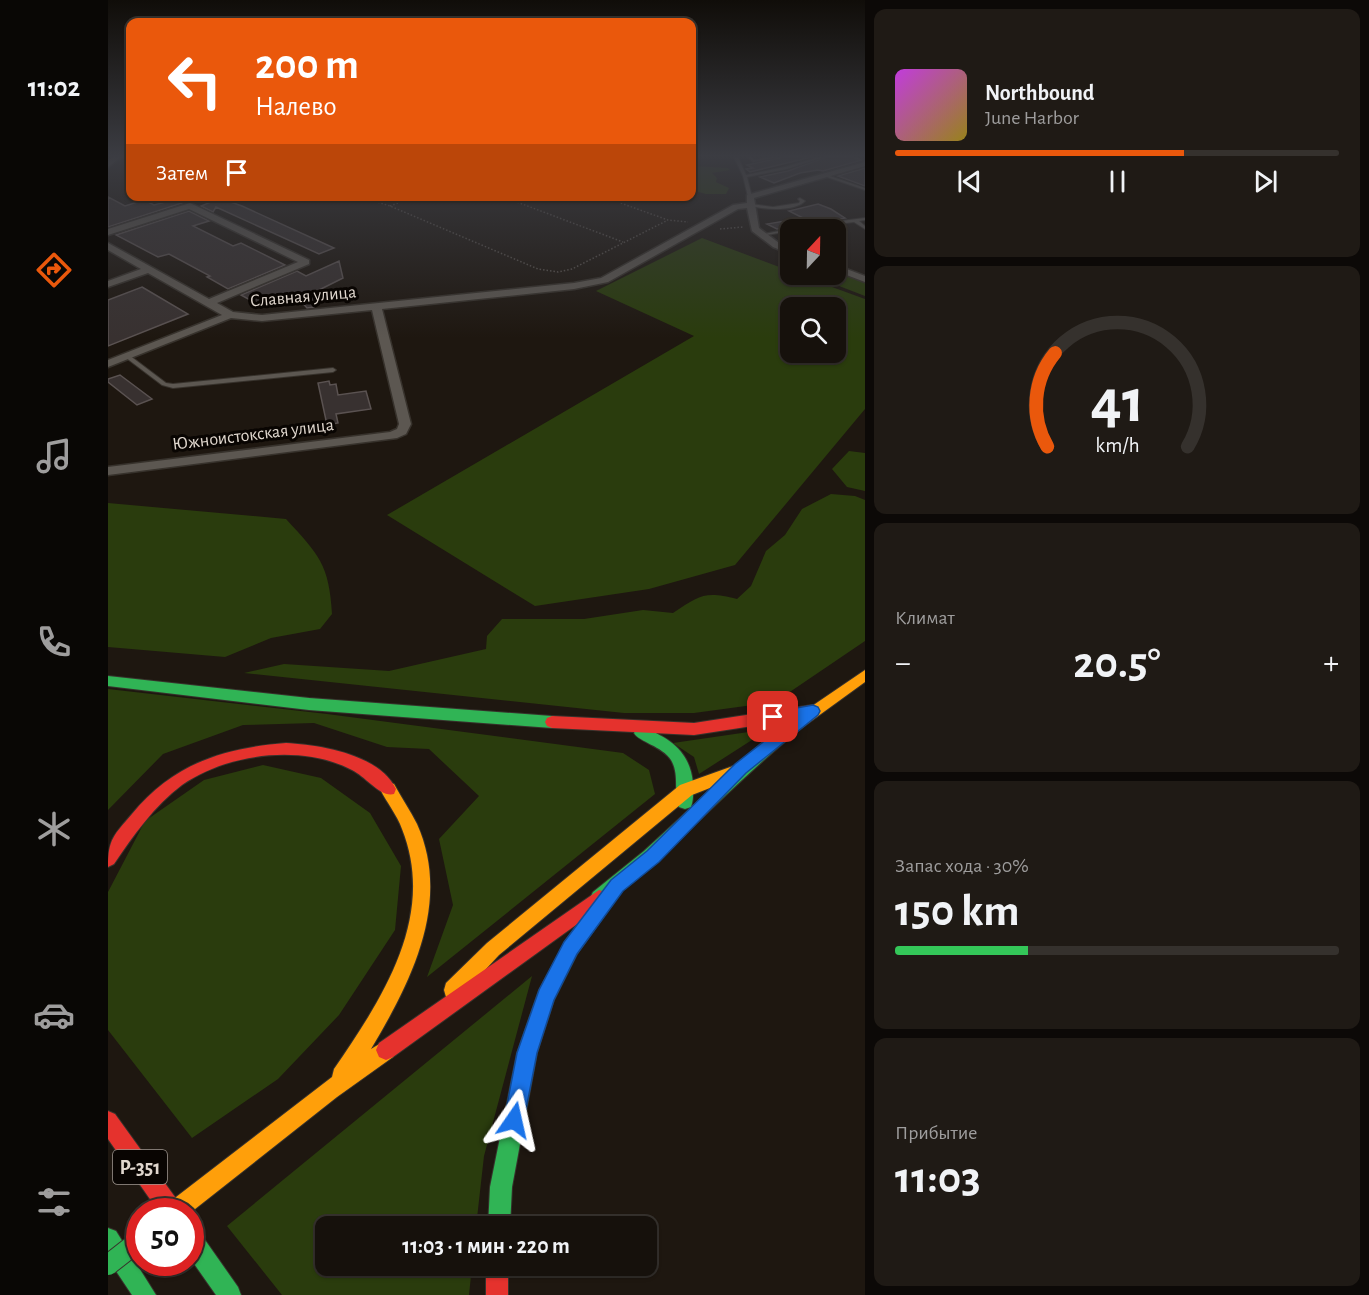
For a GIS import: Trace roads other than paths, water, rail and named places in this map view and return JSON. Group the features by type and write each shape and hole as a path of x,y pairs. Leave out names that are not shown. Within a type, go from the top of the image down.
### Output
{"main road":[{"path":"191,1198 330,1090 617,885 672,838 741,769 813,711 864,678"},
{"path":"108,681 309,704 611,726 693,729 813,711"},
{"path":"611,726 663,739 674,749 681,760 686,790 683,815 672,838"},
{"path":"108,859 152,800 181,778 219,761 272,749 304,750 343,757 373,775 398,801 410,824 421,854 424,895 418,932 403,976 380,1021 330,1090"},
{"path":"415,1030 493,949 686,790 741,769"},
{"path":"500,1216 501,1187 527,1053 546,997 571,948 617,885"},
{"name":"Р-351","path":"108,1121 163,1198"},
{"path":"108,1239 145,1295"},
{"path":"108,1265 126,1251"},
{"path":"204,1258 230,1295"},
{"path":"497,1276 497,1295"}],"street":[{"path":"108,232 154,217"},
{"path":"208,303 306,262 214,217"},
{"name":"Славная улица","path":"108,246 230,315 262,318 574,286 604,280 717,217"},
{"path":"755,217 758,232 780,247"},
{"path":"108,284 150,269"},
{"path":"846,272 865,279"},
{"name":"Южноистокская улица","path":"108,471 393,435 402,430 405,424 376,306"},
{"path":"108,364 230,315"}],"lane":[{"path":"758,232 865,219"},
{"path":"855,220 865,228"},
{"path":"128,356 164,384 173,386 333,370"}]}
